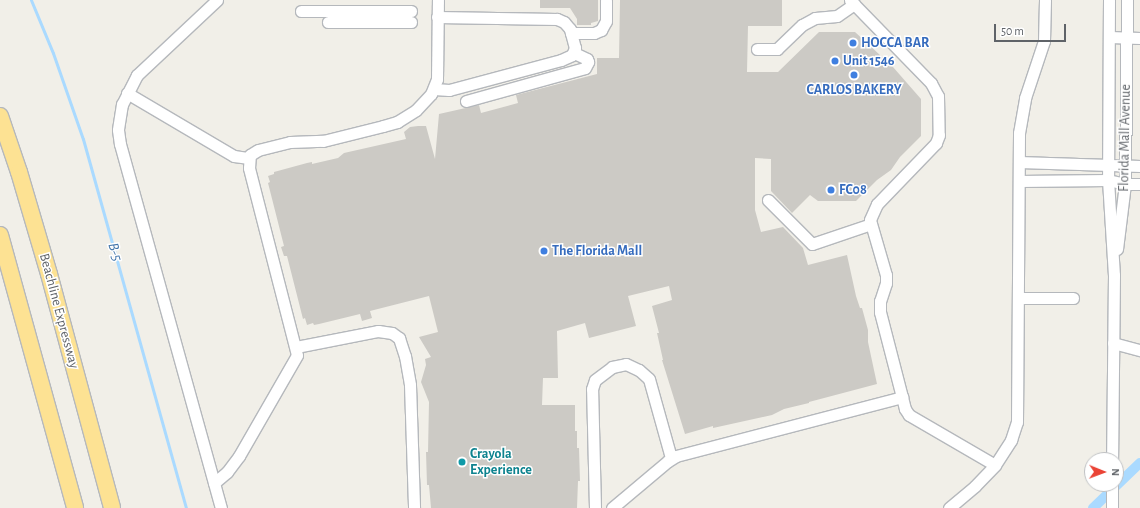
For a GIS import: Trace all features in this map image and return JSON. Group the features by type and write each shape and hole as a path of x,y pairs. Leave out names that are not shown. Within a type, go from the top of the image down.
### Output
{"highway":[{"name":"Beachline Expressway","path":"0,116 19,172 49,274 112,508"},
{"path":"0,235 75,508"}],"street":[{"path":"217,0 141,71 127,93 119,117 118,130 120,144 221,508"},
{"path":"214,483 227,472 239,456 296,358 296,347 249,168 249,158 254,151 282,144 295,141 323,141 392,124 416,110 434,89 437,74 438,0"},
{"path":"571,33 594,33 601,30 606,21 606,0"},
{"path":"950,508 975,486 995,465 1011,440 1017,422 1020,121 1025,98 1044,41 1046,0"},
{"name":"Florida Mall Avenue","path":"1109,0 1108,180 1114,275 1112,452"},
{"name":"Florida Mall Avenue","path":"1114,275 1126,165 1127,0"},
{"path":"758,49 777,49 802,25 815,18 837,16 852,2 931,83 938,96 939,135 936,143 877,204 871,215 871,224 886,271 886,283 880,301 880,312 905,409 909,415 995,465"},
{"path":"300,11 328,16 411,17"},
{"path":"434,89 444,91 566,59 574,53 575,48 571,33 564,22 553,18 438,17"},
{"path":"1109,37 1140,38"},
{"path":"466,100 585,68 587,59 582,55 574,53"},
{"path":"541,66 545,79"},
{"path":"488,80 492,94"},
{"path":"127,93 234,156 249,158"},
{"path":"1019,162 1140,166"},
{"path":"1019,181 1108,180 1125,184 1140,184"},
{"path":"768,200 812,244 871,224"},
{"path":"1018,298 1073,298"},
{"path":"296,347 378,331 392,333 398,338 405,356 410,385 414,508"},
{"path":"1113,343 1140,350"},
{"path":"595,508 592,389 595,380 612,367 626,364 639,370 649,379 671,458"},
{"path":"612,508 671,458 902,397"},
{"path":"1112,492 1112,508"}],"building":[{"path":"540,0 598,0 598,21 591,23 591,25 577,25 577,19 570,8 540,8"},
{"name":"The Florida Mall","path":"620,0 782,0 782,26 748,26 747,72 778,72 819,32 855,32 893,67 921,99 921,136 900,157 891,170 877,180 856,201 818,201 810,195 792,213 771,191 771,159 755,158 755,210 761,232 783,227 803,248 808,265 847,255 856,296 860,308 862,308 868,330 868,342 877,384 784,409 772,415 713,428 713,426 685,434 662,360 657,333 659,333 652,306 672,300 669,286 628,296 636,326 589,338 585,323 557,331 558,378 543,378 542,405 575,405 575,431 577,431 577,448 579,448 580,481 578,481 577,508 431,508 429,485 427,485 426,452 428,452 429,402 421,382 426,365 425,359 431,357 419,337 438,332 429,296 370,311 372,318 362,321 360,314 319,324 314,325 313,323 307,325 305,318 303,319 287,256 284,256 281,247 284,246 268,183 270,182 268,176 274,174 274,172 307,163 312,162 312,164 338,158 344,153 406,139 404,132 410,127 418,126 426,126 435,159 439,114 479,105 481,113 518,103 516,95 597,74 597,58 619,58"}],"waterway":[{"name":"B-5","path":"31,0 53,53 83,139 186,508"},
{"path":"1093,508 1140,463"}],"place":[{"name":"HOCCA BAR","path":"853,43"},
{"name":"Unit 1546","path":"835,61"},
{"name":"CARLOS BAKERY","path":"854,75"},
{"name":"FC08","path":"831,190"},
{"name":"The Florida Mall","path":"544,251"},
{"name":"Crayola Experience","path":"462,462"}]}
